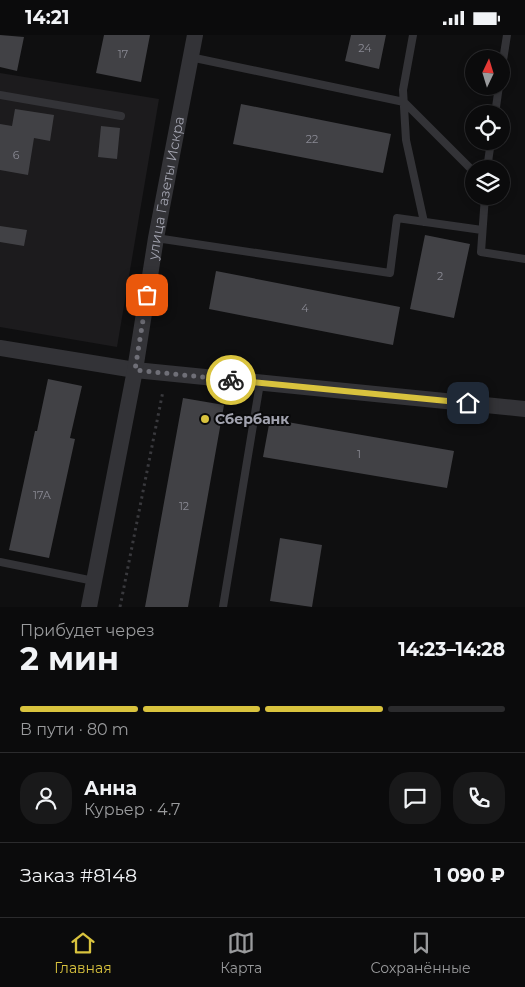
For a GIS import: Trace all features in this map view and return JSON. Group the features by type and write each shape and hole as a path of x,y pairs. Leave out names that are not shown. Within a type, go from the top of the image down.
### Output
{"street":[{"name":"улица Газеты Искра","path":"89,607 135,370 156,238 195,35"},
{"path":"0,348 135,370 525,409"}],"lane":[{"path":"413,35 403,90 406,140 424,222"},
{"path":"505,50 507,35"},
{"path":"190,57 404,102 465,163"},
{"path":"0,95 121,116"},
{"path":"484,205 481,252 525,259"},
{"path":"156,238 390,273 397,218 482,231"},
{"path":"223,607 260,383"},
{"path":"0,562 94,581"}],"path":[{"path":"120,607 167,373"}],"shaded area":[{"path":"0,73 159,99 117,347 0,327"}],"building":[{"path":"0,35 24,37 17,71 0,67"},
{"path":"104,35 150,35 141,82 96,73"},
{"path":"351,35 386,35 379,69 345,61"},
{"path":"241,104 391,134 383,173 233,144"},
{"path":"15,109 54,115 50,141 34,138 28,175 0,170 0,124 12,126"},
{"path":"101,126 120,128 117,159 98,157"},
{"path":"0,226 27,230 24,246 0,242"},
{"path":"425,235 470,244 454,318 410,309"},
{"path":"216,271 400,307 393,345 209,309"},
{"path":"48,379 82,386 70,438 75,439 49,558 9,550"},
{"path":"183,398 224,405 188,607 145,607"},
{"path":"270,419 454,451 447,488 263,457"},
{"path":"280,538 322,545 312,607 270,601"}],"way so far":[{"path":"147,295 135,370 231,380"}],"place":[{"name":"Сбербанк","path":"205,419"}],"route":[{"path":"231,380 468,403"}]}
